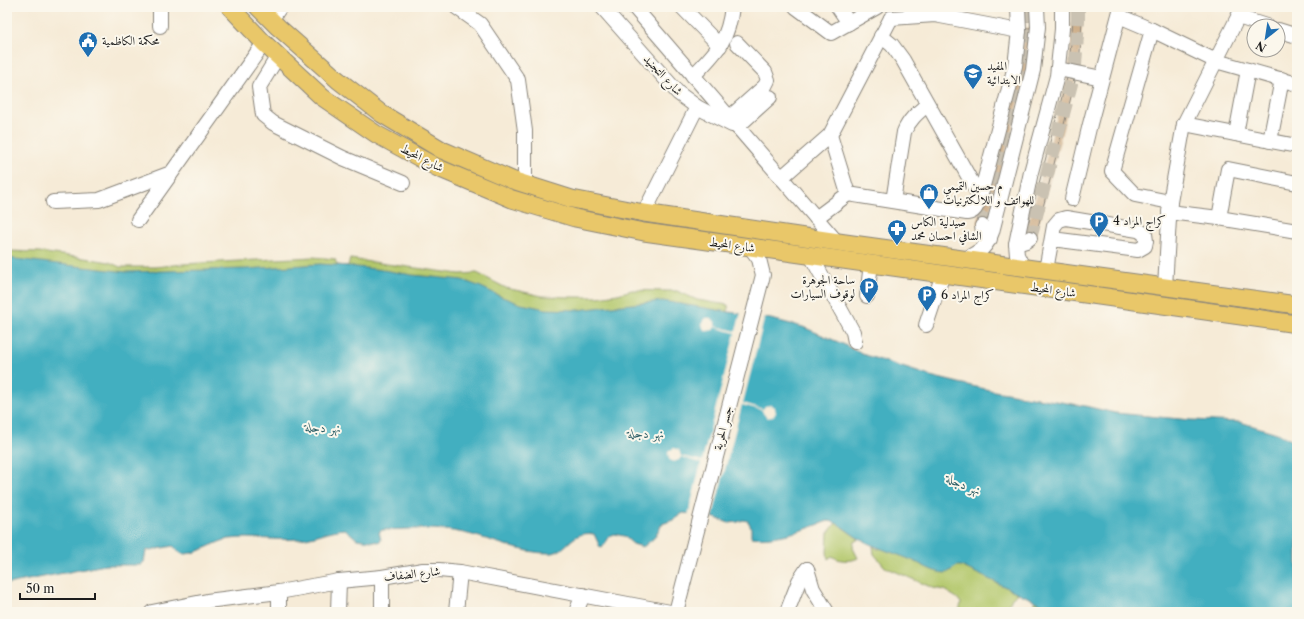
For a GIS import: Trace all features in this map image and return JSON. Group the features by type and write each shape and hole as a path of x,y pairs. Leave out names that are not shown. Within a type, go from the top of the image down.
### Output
{"main road":[{"name":"شارع المحيط","path":"230,7 278,56 322,97 376,134 433,165 512,199 575,218 644,232 1297,324"},
{"name":"شارع المحيط","path":"258,7 276,14 338,80 382,114 440,149 512,180 572,199 644,213 731,226 1297,305"},
{"path":"433,165 440,159 440,149"},
{"path":"451,173 450,167 452,162 458,157"},
{"path":"729,244 733,240 734,236 734,231 731,226"},
{"path":"751,247 750,236 754,229"}],"street":[{"path":"160,7 160,26"},
{"path":"456,7 480,24 518,80 526,131 525,184"},
{"name":"شارع التجنيد","path":"602,7 678,92 697,108 733,122"},
{"name":"شارع التجنيد","path":"634,7 836,241"},
{"path":"682,7 720,46"},
{"path":"693,76 720,46 726,36 732,7"},
{"path":"796,7 831,33 876,7"},
{"path":"838,7 849,23"},
{"path":"965,259 984,248 990,239 1033,70 1027,25 1018,7"},
{"path":"816,218 848,194 970,212 975,209 980,197 1027,25 1037,7"},
{"path":"1023,267 1017,255 1016,244 1031,172 1057,76 1062,25 1062,7"},
{"path":"781,178 830,135 881,36 888,12 935,15 1027,25 1062,25"},
{"path":"1072,199 1120,12 1152,30 1216,61 1297,84"},
{"path":"1165,287 1170,207 1184,124 1240,12 1251,18"},
{"path":"1152,30 1112,171 1135,195 1170,207 1219,218 1297,231"},
{"path":"1286,33 1297,36"},
{"path":"881,36 892,45 902,60 980,197"},
{"path":"138,220 264,42"},
{"path":"733,122 765,86 768,80 765,72 737,43"},
{"path":"278,56 259,87 263,115 273,123 342,158 403,184"},
{"path":"1058,69 1102,78"},
{"path":"1236,134 1248,70"},
{"path":"1270,141 1282,79"},
{"path":"733,122 770,97"},
{"path":"893,201 904,132 907,124 914,116 928,105"},
{"path":"644,213 697,108"},
{"path":"1184,124 1297,146"},
{"path":"830,135 848,194"},
{"path":"1219,218 1228,169 1297,183"},
{"path":"53,202 99,200 171,174"},
{"path":"1046,270 1054,226 1059,220 1066,218 1138,230 1145,234 1146,241 1145,246 1138,250 1052,239"},
{"path":"982,226 983,231 990,239"},
{"path":"1016,244 1030,238"},
{"name":"جسر الحرية","path":"676,612 763,275 759,259 751,247"},
{"path":"811,256 853,332 855,342"},
{"path":"867,296 871,264"},
{"path":"926,325 943,274"},
{"path":"787,612 799,581 807,569 813,589 827,612"},
{"name":"شارع الضفاف","path":"152,612 207,606 339,582 423,570 439,570 460,572 583,595 640,609 670,612"},
{"path":"456,612 460,572"},
{"path":"382,577 382,612"},
{"path":"338,612 339,582"},
{"path":"279,592 279,612"},
{"path":"576,612 583,595"}],"green space":[{"path":"7,251 39,252 91,259 109,262 120,267 155,267 183,264 313,257 335,259 337,265 348,266 350,259 460,274 477,273 506,288 542,296 597,297 632,290 677,291 697,300 728,305 728,312 706,309 622,315 7,280"},
{"path":"836,523 859,539 854,542 853,548 858,558 845,560 832,556 828,559 828,533"},
{"path":"925,544 997,583 1019,593 1012,598 1006,612 987,612 978,610 977,612 959,612 961,603 957,598 944,590 933,588 885,567 874,554 873,546 877,549"},
{"path":"1036,601 1050,607 1093,612 1030,612"}],"water":[{"name":"نهر دجلة","path":"7,258 126,272 247,269 320,264 348,266 462,280 521,304 546,309 578,310 663,301 771,319 803,327 862,354 930,376 994,391 1085,406 1115,413 1191,420 1240,422 1277,433 1297,443 1297,612 1059,612 961,566 957,566 947,573 932,570 866,542 836,523 828,521 800,531 780,536 761,538 751,537 751,527 748,521 743,520 729,523 710,516 683,513 673,520 662,524 654,538 643,547 633,544 624,536 614,534 610,536 602,548 600,547 594,534 586,534 574,538 557,552 540,553 518,549 454,531 423,529 382,530 379,532 381,540 379,542 357,539 345,529 300,539 229,539 218,542 196,552 185,554 180,553 173,546 146,551 144,562 141,565 105,565 7,584"}],"pier":[{"path":"741,312 765,316 743,403 763,409 765,406 771,405 775,408 776,413 772,417 767,418 762,410 742,405 712,519 702,519 688,515 701,463 681,457 679,460 673,462 669,459 668,453 674,448 679,450 681,456 702,461 735,333 715,327 713,330 707,331 703,328 702,323 706,318 711,318 715,322 715,326 736,331"}],"building":[{"path":"1025,7 1034,7 1034,21 1025,21"},
{"path":"1073,7 1082,7 1079,67 1069,66"},
{"path":"1025,28 1034,28 1028,68 986,227 977,225 1019,67"},
{"path":"1067,78 1075,81 1035,239 1025,236"}],"tunnel":[{"path":"1029,7 1030,21"},
{"path":"1075,66 1078,7"},
{"path":"982,226 1023,67 1030,28"},
{"path":"1030,238 1072,80"}],"place":[{"name":"محكمة الكاظمية","path":"88,58"},
{"name":"المفيد الابتدائية","path":"973,90"},
{"name":"م حسين التميمي للهواتف و اللالكترنيات","path":"929,210"},
{"name":"كراج المراد 4","path":"1099,238"},
{"name":"صيدلية الكاس الشافي احسان محمد","path":"897,246"},
{"name":"ساحة الجوهرة لوقوف السيارات","path":"869,304"},
{"name":"كراج المراد 6","path":"927,312"}]}
